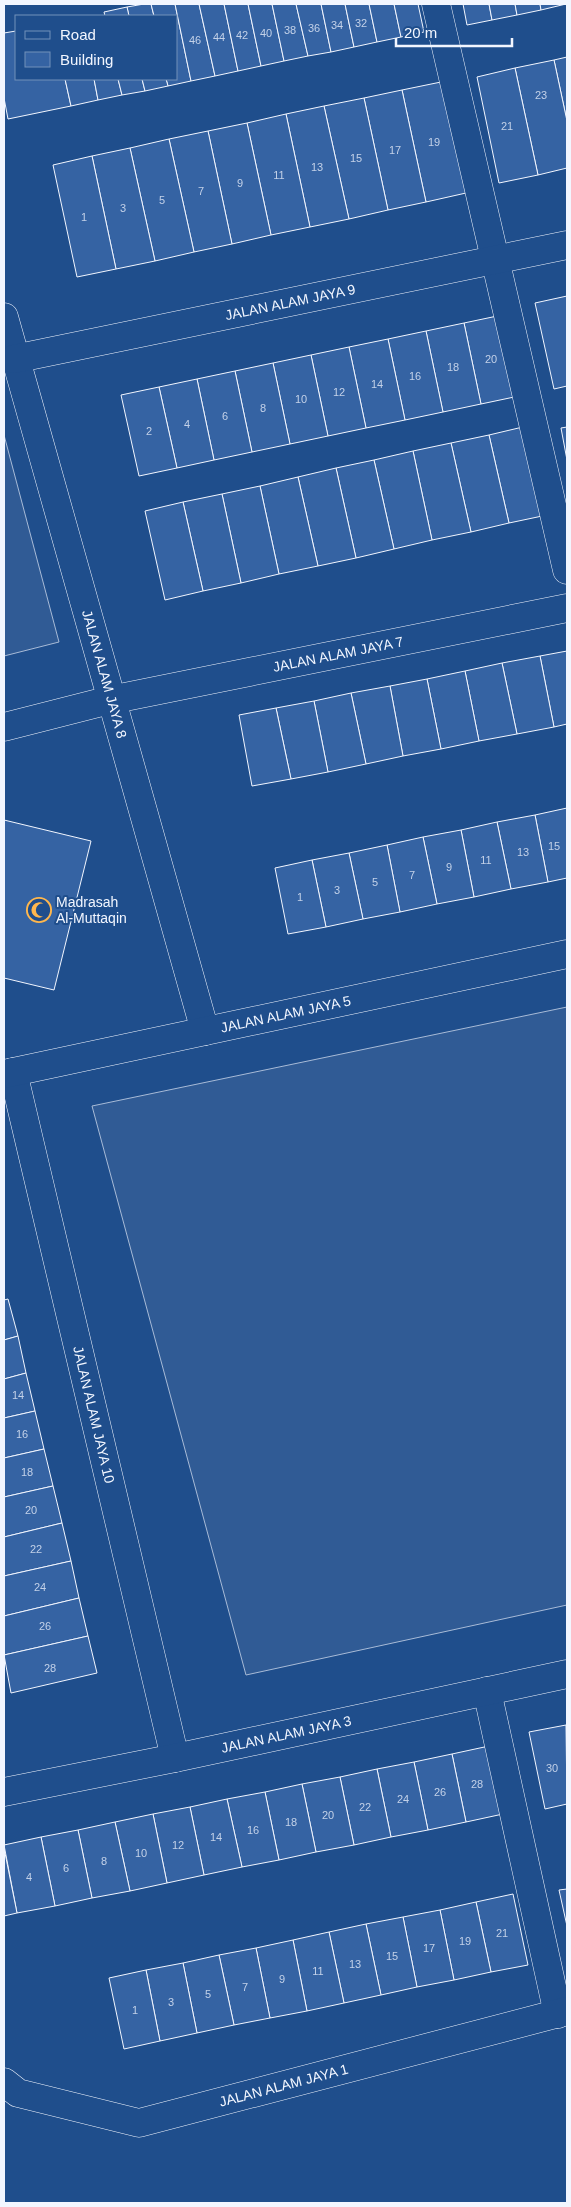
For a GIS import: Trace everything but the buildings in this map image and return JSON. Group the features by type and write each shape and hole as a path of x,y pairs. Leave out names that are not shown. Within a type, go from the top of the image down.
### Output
{"street":[{"path":"436,4 567,570"},
{"name":"JALAN ALAM JAYA 9","path":"14,359 567,245"},
{"name":"JALAN ALAM JAYA 8","path":"4,317 14,359 110,700 206,1031"},
{"name":"JALAN ALAM JAYA 7","path":"4,727 110,700 567,608"},
{"name":"JALAN ALAM JAYA 5","path":"8,1073 567,954"},
{"name":"JALAN ALAM JAYA 10","path":"8,1073 175,1758"},
{"name":"JALAN ALAM JAYA 3","path":"4,1792 175,1758 567,1674"},
{"path":"486,1691 563,2012"},
{"name":"JALAN ALAM JAYA 1","path":"4,2082 18,2093 139,2123 563,2012"}],"shaded area":[{"path":"4,435 59,642 4,656"},
{"path":"567,1007 567,1605 246,1675 92,1106"}],"place":[{"name":"Madrasah Al-Muttaqin","path":"39,910"}]}
